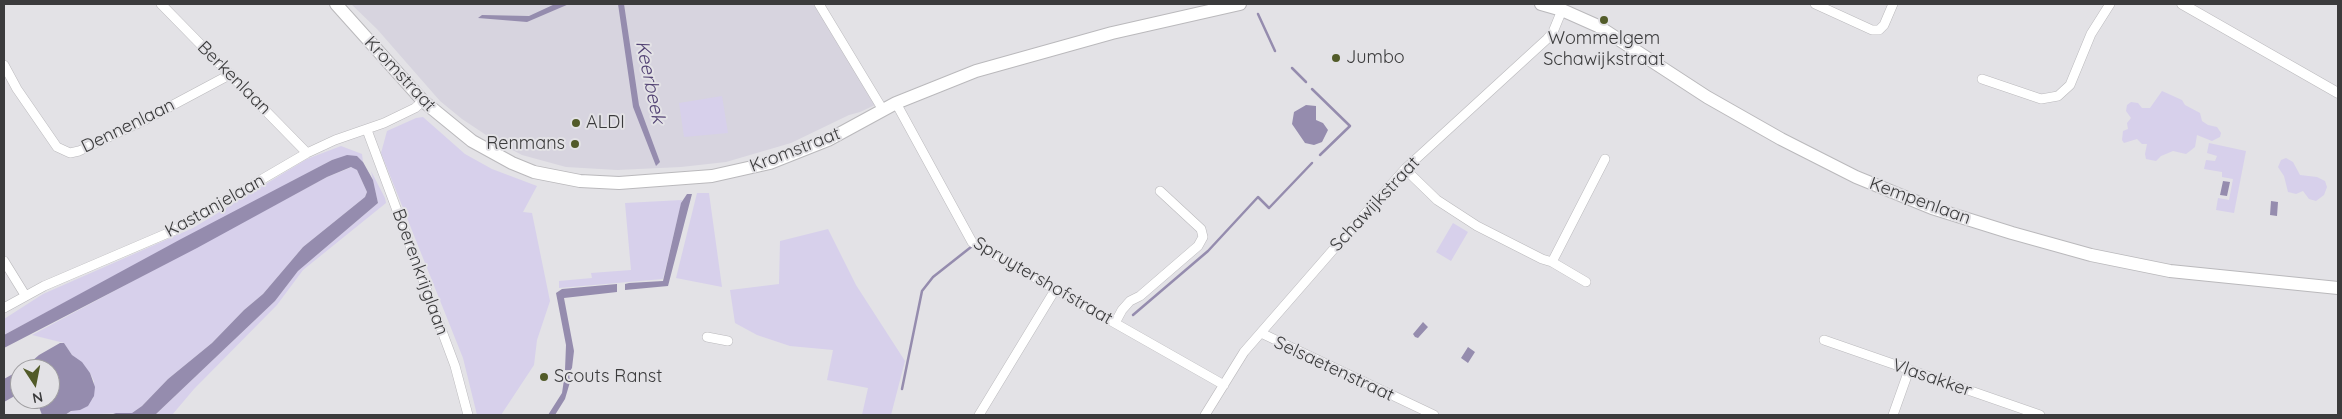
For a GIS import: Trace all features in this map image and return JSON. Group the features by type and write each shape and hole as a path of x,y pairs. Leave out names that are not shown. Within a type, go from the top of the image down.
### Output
{"main road":[{"name":"Kromstraat","path":"336,4 423,101 472,141 512,163 556,177 580,181 619,183 672,180 747,170 828,140 896,103 950,80 1015,59 1159,21 1240,4"},
{"name":"Kempenlaan","path":"1540,4 1562,10 1598,26 1707,97 1781,139 1856,177 1932,208 2012,233 2091,254 2170,271 2338,288"}],"street":[{"name":"Berkenlaan","path":"161,4 307,153"},
{"path":"819,4 883,110"},
{"path":"1815,4 1872,30 1879,30 1884,25 1893,4"},
{"path":"1982,79 2040,99 2058,96 2070,85 2091,34 2110,4"},
{"path":"2182,4 2338,93"},
{"name":"Schawijkstraat","path":"1205,415 1244,352 1405,169 1547,39 1553,32 1562,10"},
{"name":"Dennenlaan","path":"4,65 17,89 57,146 70,153 79,151 143,122 230,74"},
{"name":"Kastanjelaan","path":"4,308 25,295 175,230 307,153 335,140 367,130 415,108 423,101"},
{"name":"Spruytershofstraat","path":"896,103 972,242 1224,386"},
{"name":"Boerenkrijglaan","path":"367,130 455,366 468,415"},
{"path":"1552,262 1605,159"},
{"path":"1405,169 1437,200 1477,226 1542,259 1552,262 1586,282"},
{"path":"1115,323 1122,310 1130,302 1140,296 1198,246 1203,237 1201,229 1160,192"},
{"path":"4,261 25,295"},
{"path":"980,415 1055,290"},
{"name":"Selsaetenstraat","path":"1261,334 1434,415"},
{"path":"707,337 728,341"},
{"name":"Vlasakker","path":"1824,340 2040,415"},
{"path":"1893,415 1909,370"}],"shaded area":[{"path":"351,4 816,4 875,105 849,115 791,143 726,162 681,167 617,170 566,167 522,155 495,141 462,119 440,101 377,29"},
{"path":"555,4 569,4 527,22 478,18 482,15 529,16"},
{"path":"618,4 624,4 639,105 660,162 656,166 633,107"},
{"path":"2162,91 2182,100 2185,105 2200,113 2202,121 2217,127 2221,133 2220,137 2212,141 2197,135 2195,147 2186,154 2173,151 2161,156 2156,161 2146,159 2147,144 2142,144 2137,139 2124,143 2122,140 2123,131 2128,129 2127,123 2131,118 2126,111 2127,105 2131,102 2138,103 2142,108 2150,108"},
{"path":"722,96 728,133 684,137 679,103"},
{"path":"1306,105 1316,106 1316,120 1323,123 1328,130 1322,142 1314,145 1305,143 1292,124 1294,112"},
{"path":"423,117 465,154 492,169 537,186 523,212 532,213 550,301 537,340 534,365 501,415 477,415 463,358 381,153 387,131 416,118"},
{"path":"2209,143 2246,151 2234,213 2216,210 2218,198 2229,200 2233,179 2222,177 2222,172 2204,169 2206,160 2215,161 2217,156 2207,153"},
{"path":"341,146 362,154 363,162 357,156 332,160 4,335 4,319 43,294 193,228 307,159"},
{"path":"347,155 357,156 363,162 373,180 378,203 298,271 275,301 155,415 110,415 132,413 142,406 168,379 212,343 244,310 263,294 303,247 365,197 367,192 357,170 351,167 327,177 197,248 4,348 4,335 181,239 332,160"},
{"path":"2286,158 2293,162 2300,175 2317,177 2325,181 2327,187 2324,195 2316,201 2309,199 2303,191 2296,194 2288,192 2284,176 2278,167 2281,160"},
{"path":"352,167 357,170 367,192 365,197 303,247 263,294 244,310 212,343 168,379 142,406 132,413 65,415 93,399 94,381 90,373 72,355 64,343 32,335 327,177"},
{"path":"371,171 386,203 303,270 277,305 194,389 172,415 155,415 275,301 298,271 378,203"},
{"path":"2223,181 2230,182 2227,196 2220,195"},
{"path":"697,193 709,193 722,287 676,278"},
{"path":"687,194 692,194 668,286 625,290 625,284 629,283 663,281 681,203"},
{"path":"682,200 663,279 559,288 559,281 592,278 591,273 631,270 625,203"},
{"path":"2271,201 2278,202 2277,216 2270,215"},
{"path":"1453,223 1468,232 1451,261 1436,252"},
{"path":"828,229 856,285 905,361 891,415 862,415 868,388 827,380 833,350 790,346 757,335 735,323 730,290 779,284 780,241"},
{"path":"617,284 617,292 564,298 574,351 572,368 570,371 565,370 566,345 556,293 562,289"},
{"path":"1423,322 1428,327 1418,338 1415,337 1413,334"},
{"path":"60,343 64,343 72,355 82,362 90,373 95,387 94,396 88,406 80,410 71,411 65,415 42,415 40,409 60,409 60,359 34,359"},
{"path":"1468,347 1475,352 1468,363 1461,358"},
{"path":"565,373 569,373 570,382 565,399 555,415 548,415 562,393"},
{"path":"10,376 10,399 4,402 4,379"}],"waterway":[{"path":"1258,14 1275,51"},
{"path":"1292,68 1306,82"},
{"path":"1312,89 1350,126 1320,155"},
{"path":"1133,315 1208,251 1258,197 1269,208 1312,163"},
{"path":"902,389 922,291 933,277 971,247"}],"place":[{"name":"Wommelgem Schawijkstraat","path":"1604,20"},
{"name":"Jumbo","path":"1336,58"},
{"name":"ALDI","path":"576,123"},
{"name":"Renmans","path":"575,144"},
{"name":"Scouts Ranst","path":"544,377"}],"water label":[{"name":"Keerbeek","path":"650,82"}]}
